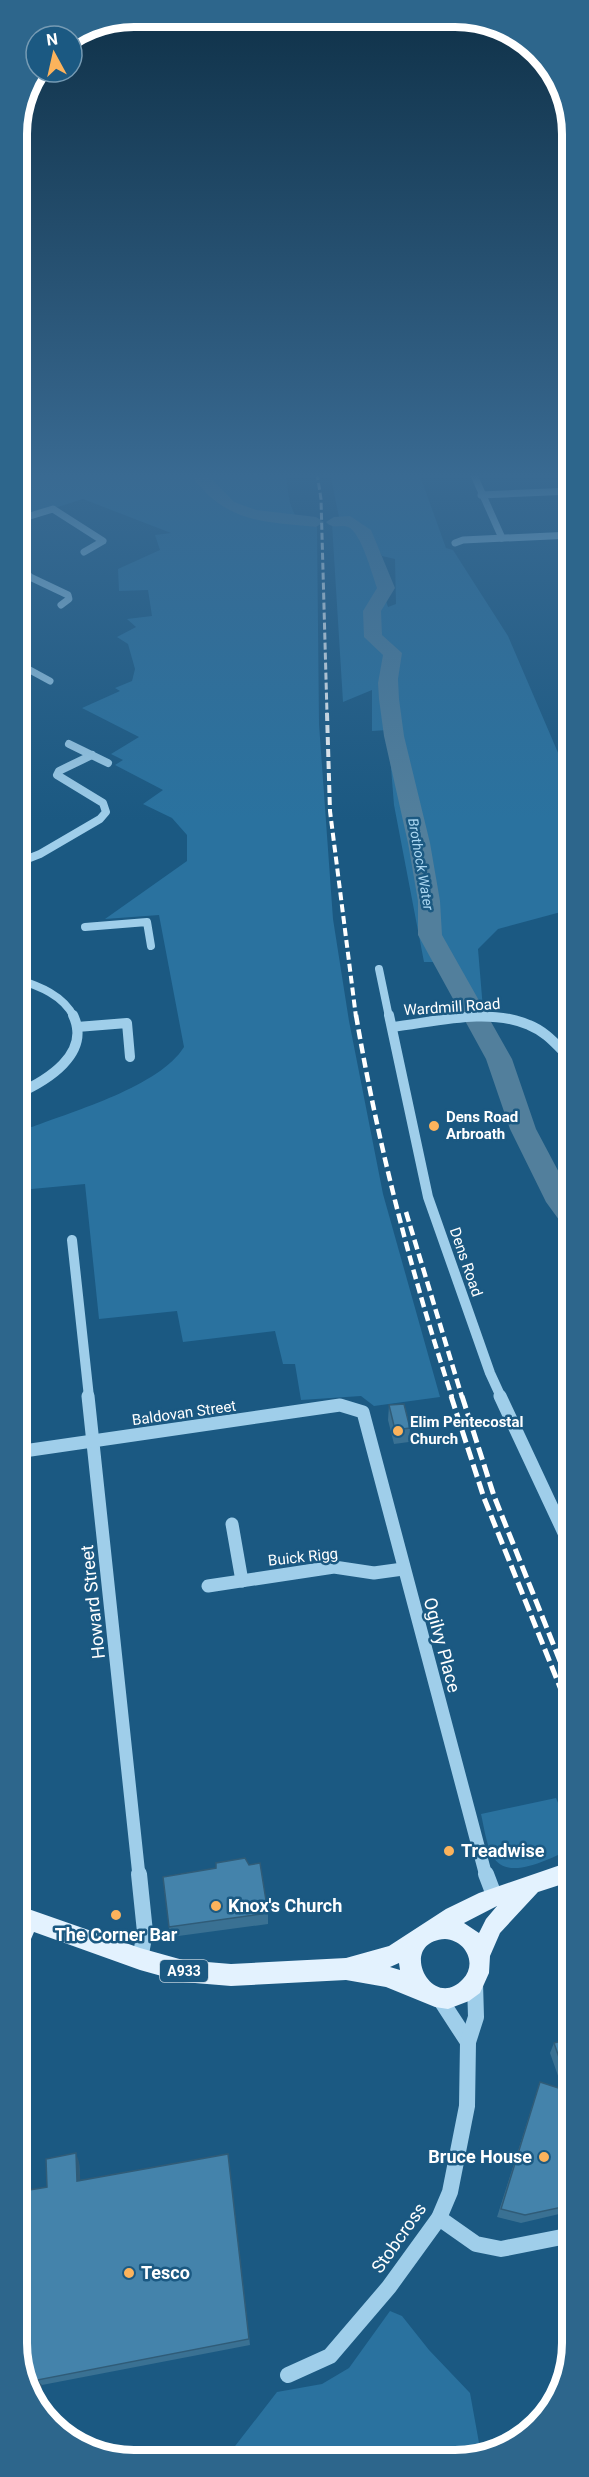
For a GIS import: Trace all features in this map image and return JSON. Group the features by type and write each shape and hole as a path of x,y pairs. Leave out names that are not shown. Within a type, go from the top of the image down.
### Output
{"main road":[{"name":"A933","path":"346,1969 393,1955 463,1910 494,1895 562,1874"},
{"name":"A933","path":"475,1983 480,1966 479,1956 493,1926 532,1885"},
{"name":"A933","path":"27,1918 140,1959 183,1971 231,1975 346,1969 386,1976 431,1993"},
{"path":"437,1928 459,1931 468,1937 479,1956"},
{"path":"416,1942 411,1961 412,1972 431,1993 460,1996 475,1983"}],"street":[{"path":"54,589 68,595 69,599 61,605"},
{"path":"27,668 50,681"},
{"path":"69,744 108,763"},
{"path":"57,775 59,771 92,755"},
{"path":"27,859 100,819 106,812 103,803 57,775 45,772"},
{"path":"85,927 147,922 151,946"},
{"name":"Dens Road","path":"379,969 428,1197 490,1373 562,1528"},
{"path":"27,982 47,988 64,1000 74,1014 77,1028 74,1048 61,1068 45,1080 27,1089"},
{"name":"Wardmill Road","path":"392,1027 494,1017 519,1020 544,1033 562,1050"},
{"path":"77,1028 127,1023 130,1057"},
{"name":"Howard Street","path":"72,1240 145,1932 140,1959"},
{"name":"Baldovan Street","path":"27,1451 340,1405 354,1407"},
{"name":"Ogilvy Place","path":"354,1407 363,1412 480,1859 494,1895"},
{"path":"232,1524 242,1581"},
{"name":"Buick Rigg","path":"208,1586 334,1567 374,1573 403,1569"},
{"name":"Stobcross","path":"288,2374 330,2356 389,2286 439,2218 450,2193 467,2106 468,2042 476,2017 475,1983"},
{"path":"431,1993 468,2042"},
{"path":"439,2218 476,2244 501,2249 562,2237"}],"shaded area":[{"path":"119,589 318,589 319,724 333,919 349,1021 383,1194 440,1397 374,1406 361,1396 301,1400 295,1364 283,1364 275,1331 183,1342 177,1311 99,1319 85,1184 27,1189 27,1126 32,1127 115,1096 156,1074 184,1047 159,915 105,919 187,861 187,835 172,818 143,804 163,790 115,765 123,760 111,754 139,737 82,708 120,691 115,688 132,681 135,669 128,644 117,637 136,627 127,619 152,616 148,590 119,591"},
{"path":"336,589 383,589 388,607 396,604 396,589 478,589 508,636 559,755 562,755 562,912 498,929 478,949 483,1009 461,1012 435,962 424,962 394,805 388,730 372,731 372,690 343,702"},
{"path":"556,1798 562,1812 562,1853 530,1866 518,1868 499,1863 490,1850 481,1814"},
{"path":"390,2311 402,2316 429,2350 470,2393 480,2447 455,2450 232,2450 277,2392 322,2384 349,2368"}],"building":[{"path":"404,1404 410,1428 395,1430 389,1405"},
{"name":"Knox's Church","path":"245,1858 249,1865 260,1863 268,1913 169,1927 163,1877 216,1868 216,1863"},
{"name":"Bruce House","path":"562,2041 562,2066 554,2043"},
{"name":"Bruce House","path":"540,2082 562,2089 562,2207 525,2215 501,2209"},
{"name":"Tesco","path":"76,2153 77,2181 228,2154 249,2339 37,2380 37,2389 31,2371 27,2343 27,2190 47,2187 46,2159"}],"waterway":[{"name":"Brothock Water","path":"386,589 372,611 373,637 393,653 388,679 389,699 394,736 419,843 425,889 429,901 430,935 499,1059 523,1129 562,1204"}],"railway":[{"path":"324,589 327,714"},
{"path":"327,713 330,811 356,1017"},
{"path":"356,1015 397,1208 452,1397"},
{"path":"406,1212 462,1397"},
{"path":"451,1396 484,1498 562,1692"},
{"path":"462,1396 494,1496 562,1666"}],"place":[{"name":"Dens Road Arbroath","path":"434,1126"},
{"name":"Elim Pentecostal Church","path":"398,1431"},
{"name":"Treadwise","path":"449,1851"},
{"name":"Knox's Church","path":"216,1906"},
{"name":"The Corner Bar","path":"116,1915"},
{"name":"Bruce House","path":"544,2157"},
{"name":"Tesco","path":"129,2273"}]}
